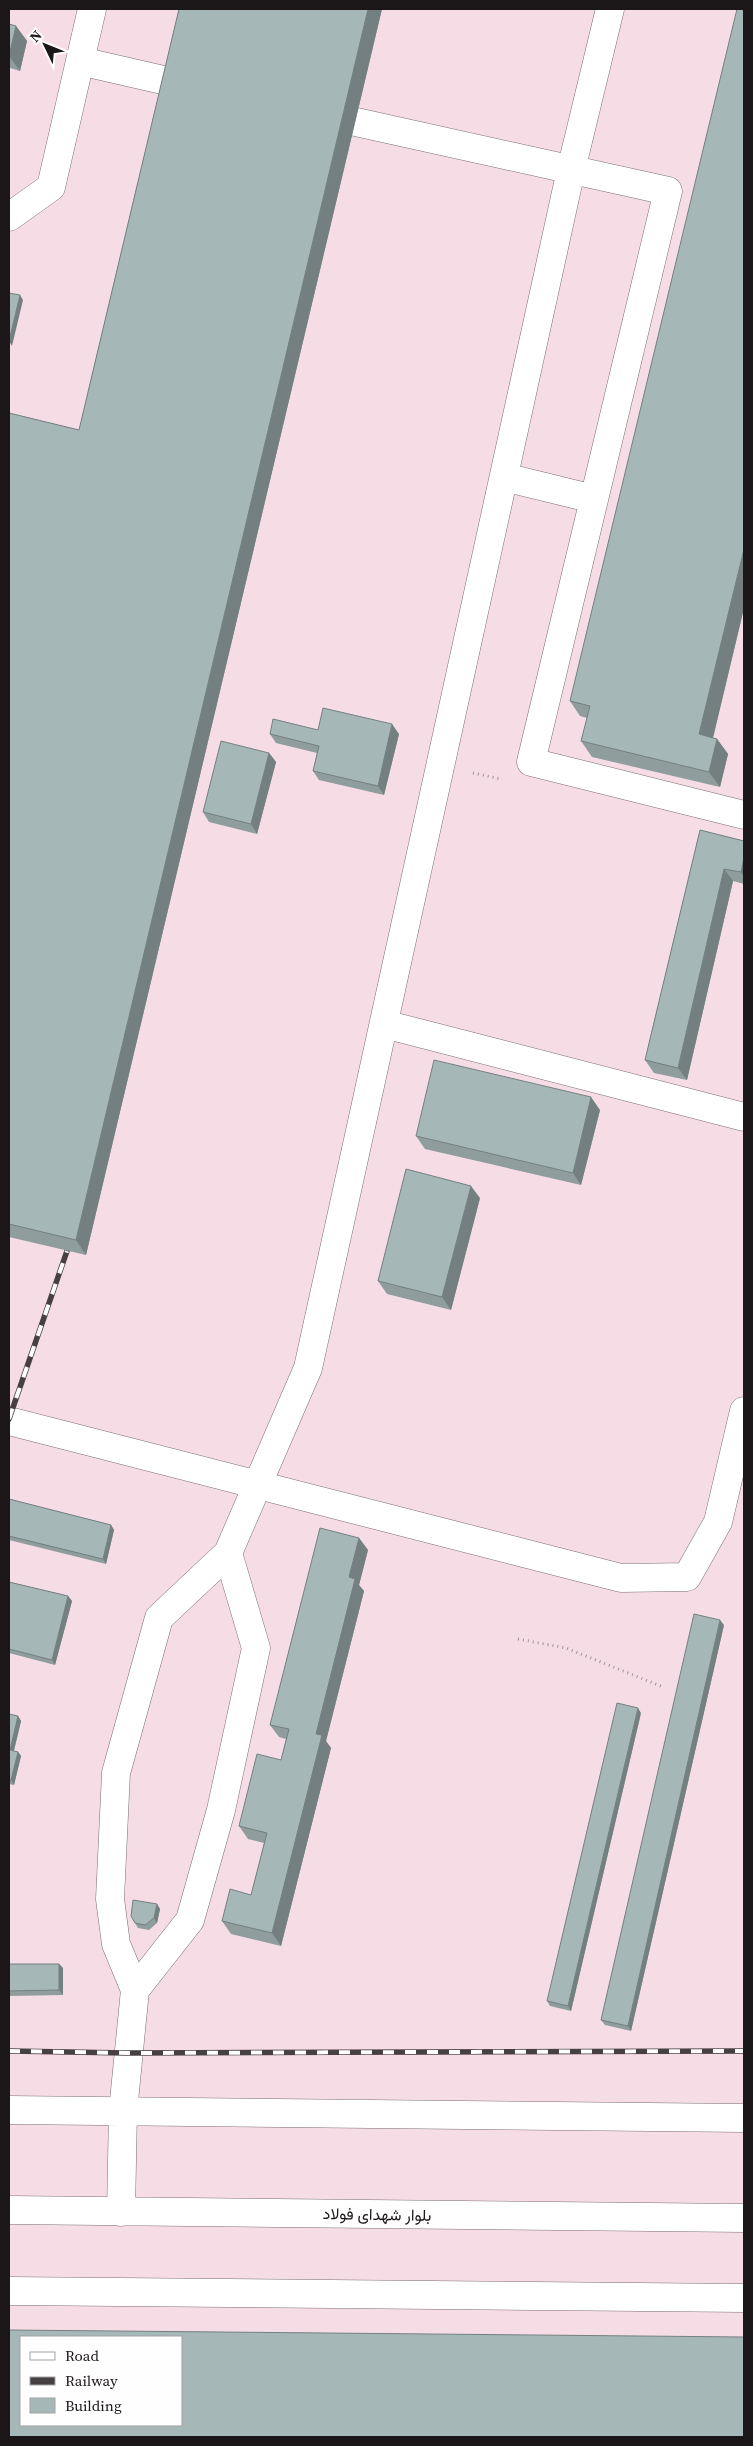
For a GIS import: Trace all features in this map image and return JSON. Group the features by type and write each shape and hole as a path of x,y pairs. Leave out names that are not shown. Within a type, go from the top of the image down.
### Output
{"street":[{"path":"9,217 50,187 92,9"},
{"path":"121,2212 122,2111 135,1990 116,1944 110,1899 116,1773 159,1618 228,1553 308,1368 571,170 610,9"},
{"path":"80,61 176,83"},
{"path":"356,122 668,191 531,762 744,815"},
{"path":"504,477 594,499"},
{"path":"384,1024 744,1117"},
{"path":"9,1421 621,1578 686,1577 718,1522 744,1411"},
{"path":"135,1990 190,1920 220,1810 254,1658 256,1648 228,1553"},
{"path":"9,2110 744,2118"},
{"name":"بلوار شهدای فولاد","path":"9,2210 744,2218"},
{"path":"9,2291 744,2298"}],"path":[{"path":"440,767 503,780 531,762"},
{"path":"518,1639 566,1648 663,1687"}],"shaded area":[{"path":"9,9 744,9 744,2437 9,2437"}],"building":[{"path":"179,9 368,9 76,1240 9,1224 9,413 79,430"},
{"path":"737,9 744,9 744,549 699,734 717,739 709,772 581,741 590,706 570,701"},
{"path":"9,24 16,26 9,56"},
{"path":"9,293 20,295 9,341"},
{"path":"323,708 392,724 378,786 313,771 319,746 270,734 273,719 318,730"},
{"path":"221,741 269,753 251,824 203,812"},
{"path":"700,830 744,841 744,858 741,872 724,869 678,1068 645,1060"},
{"path":"434,1060 591,1097 573,1173 416,1136"},
{"path":"406,1169 471,1186 442,1297 378,1281"},
{"path":"9,1499 111,1525 103,1559 9,1536"},
{"path":"320,1528 359,1538 349,1577 355,1579 316,1734 322,1735 272,1933 222,1921 230,1889 251,1895 267,1833 239,1826 257,1754 281,1760 289,1729 270,1725"},
{"path":"9,1582 68,1596 52,1660 9,1649"},
{"path":"694,1614 720,1620 628,2026 601,2020"},
{"path":"617,1703 638,1708 568,2006 547,2001"},
{"path":"9,1714 18,1716 10,1750 18,1752 11,1780 9,1780"},
{"path":"133,1900 157,1904 154,1918 145,1925 135,1923 131,1916"},
{"path":"9,1964 59,1964 59,1990 9,1991"},
{"path":"9,2330 744,2337 744,2437 9,2437"}],"railway":[{"path":"9,1419 67,1251"},
{"path":"9,2051 127,2053 744,2051"}]}
